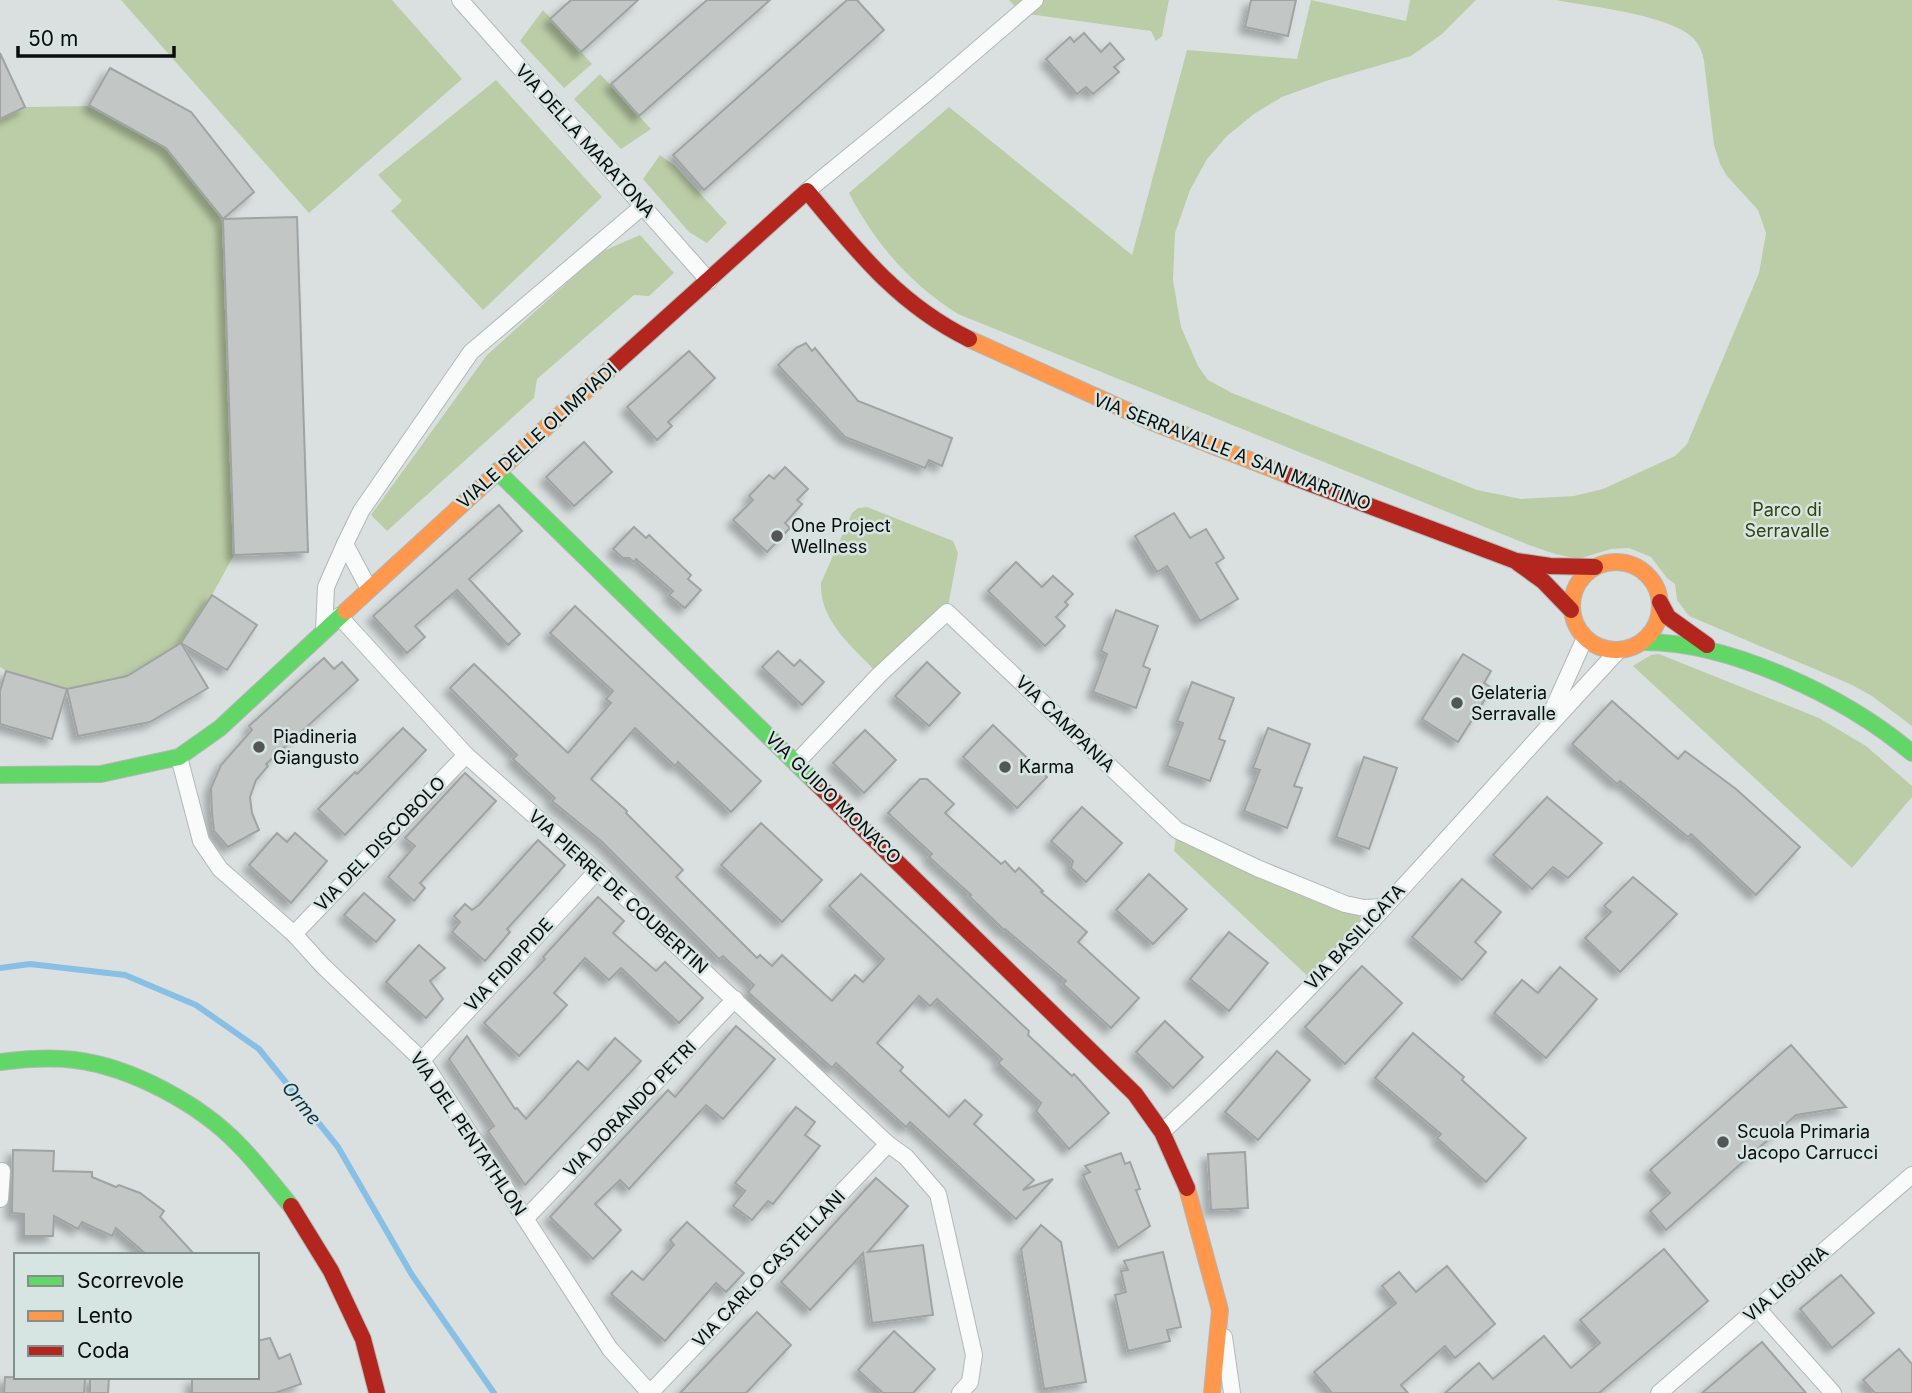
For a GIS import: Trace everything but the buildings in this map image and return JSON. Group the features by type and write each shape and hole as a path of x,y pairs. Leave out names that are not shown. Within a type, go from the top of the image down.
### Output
{"street":[{"name":"VIA DELLA MARATONA","path":"460,0 709,281"},
{"name":"VIALE DELLE OLIMPIADI","path":"0,775 101,774 179,757 220,727 497,471 807,191 1035,0"},
{"name":"VIA SERRAVALLE A SAN MARTINO","path":"807,191 882,277 912,305 936,321 1156,425 1516,561"},
{"path":"324,631 326,587 361,511 471,352 643,206"},
{"name":"VIA GUIDO MONACO","path":"497,471 1135,1094 1162,1132 1187,1187 1220,1310"},
{"path":"345,544 369,589"},
{"path":"1516,561 1550,566 1595,567 1622,563 1635,567 1652,581 1668,617 1715,651"},
{"path":"1516,561 1543,581 1571,610"},
{"path":"1595,567 1577,585 1571,610 1577,629 1595,646 1619,650 1659,639 1715,651 1845,706 1889,734 1912,753"},
{"path":"1642,642 1656,624 1660,602"},
{"name":"VIA CAMPANIA","path":"797,762 879,675 947,611 1177,830 1345,904 1364,908 1383,907"},
{"name":"VIA PIERRE DE COUBERTIN","path":"339,616 466,755 597,871 888,1144 906,1157 939,1194 974,1355 971,1382 960,1393"},
{"name":"VIA BASILICATA","path":"1541,735 1585,638"},
{"name":"VIA BASILICATA","path":"1162,1132 1210,1089 1383,907 1619,650"},
{"name":"VIA DEL DISCOBOLO","path":"294,934 466,755"},
{"name":"VIA DEL PENTATHLON","path":"179,757 201,841 220,869 294,934 323,966 422,1060 610,1349 650,1393"},
{"name":"VIA FIDIPPIDE","path":"422,1060 597,871"},
{"name":"VIA DORANDO PETRI","path":"526,1218 735,999"},
{"path":"0,1062 20,1059 75,1060 131,1074 213,1121 239,1144 294,1209 331,1271 363,1339 377,1393"},
{"name":"VIA CARLO CASTELLANI","path":"650,1393 888,1144"},
{"path":"0,1199 2,1171"},
{"name":"VIA LIGURIA","path":"1660,1393 1912,1175"},
{"path":"1757,1308 1833,1393"},
{"path":"1212,1393 1220,1310"},
{"path":"1220,1310 1232,1393"}],"green space":[{"path":"121,0 392,0 462,79 309,213"},
{"path":"1009,0 1169,0 1162,36 1156,41 1151,31 1021,13"},
{"name":"Parco di Serravalle","path":"1311,0 1406,21 1410,0 1476,0 1442,34 1411,56 1282,97 1254,114 1227,136 1207,159 1190,190 1175,233 1173,280 1181,327 1198,366 1208,380 1232,393 1477,490 1521,499 1574,496 1603,489 1675,456 1687,444 1759,273 1766,233 1758,210 1727,176 1720,164 1714,145 1704,61 1700,48 1692,37 1665,22 1647,17 1556,0 1912,0 1912,726 1872,696 1850,684 1689,616 1677,600 1675,584 1651,557 1629,548 1611,549 1578,559 1529,545 958,314 925,290 895,261 870,228 849,193 949,107 1132,255 1187,50 1297,59"},
{"path":"543,10 592,64 564,88 520,41"},
{"path":"110,68 186,110 199,122 254,192 224,219 297,217 308,552 234,555 212,595 257,625 227,670 182,644 208,688 156,718 127,679 136,725 78,736 67,690 0,724 0,691 6,671 0,667 0,72 7,69 26,107 89,106"},
{"path":"600,74 651,129 621,149 574,99"},
{"path":"496,80 602,197 483,310 391,211 402,201 378,175"},
{"path":"660,155 675,166 727,223 707,243 689,232 643,179"},
{"path":"640,235 674,273 649,296 634,295 537,379 534,398 387,531 371,515 487,355 601,252"},
{"path":"867,507 953,541 958,553 947,612 879,675 832,622 822,597 821,583 852,513 858,508"},
{"path":"1659,654 1819,718 1866,746 1912,786 1912,797 1852,868 1633,666 1651,655"},
{"path":"1177,830 1345,904 1383,907 1314,982 1174,851"}],"waterway":[{"name":"Orme","path":"0,968 30,964 125,975 196,1005 259,1049 338,1147 412,1275 494,1393"}],"traffic: fast":[{"path":"497,471 814,781"},
{"path":"0,775 101,774 179,757 220,728 346,611"},
{"path":"1642,642 1676,644 1712,651 1785,676 1854,712 1912,753"},
{"path":"0,1062 75,1060 119,1070 141,1079 185,1102 223,1130 253,1160 291,1206"}],"traffic: slow":[{"path":"969,339 1152,422 1290,476"},
{"path":"346,611 613,366"},
{"path":"1616,562 1633,565 1647,575 1657,589 1660,606 1657,623 1647,637 1633,647 1616,650 1599,647 1585,637 1575,623 1572,606 1575,589 1585,575 1599,565 1616,562"},
{"path":"1187,1188 1220,1310 1212,1393"}],"traffic: jam":[{"path":"613,366 807,191 861,255 899,292 944,325 969,339"},
{"path":"1290,476 1516,561 1550,566 1595,567"},
{"path":"1518,563 1543,581 1571,610"},
{"path":"1660,602 1668,617 1707,645"},
{"path":"814,781 1135,1094 1162,1132 1187,1188"},
{"path":"291,1206 331,1271 363,1339 377,1393"}],"place":[{"name":"One Project Wellness","path":"777,536"},
{"name":"Gelateria Serravalle","path":"1457,703"},
{"name":"Piadineria Giangusto","path":"259,747"},
{"name":"Karma","path":"1005,767"},
{"name":"Scuola Primaria Jacopo Carrucci","path":"1723,1142"}]}
